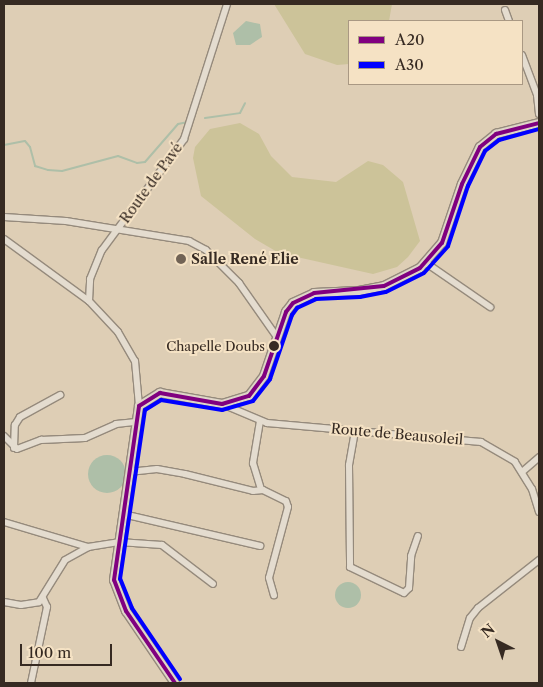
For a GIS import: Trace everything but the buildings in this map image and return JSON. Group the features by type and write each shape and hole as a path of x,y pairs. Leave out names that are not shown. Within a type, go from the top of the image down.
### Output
{"main road":[{"path":"175,683 117,593 114,571 129,472 134,422 139,406 160,393 222,404 244,399 258,387 286,312 303,295 384,286 412,274 426,263 442,243 467,170 480,147 496,134 539,119"}],"street":[{"name":"Route de Pavé","path":"89,301 94,265 116,231 184,139 227,4"},
{"path":"505,10 509,20"},
{"path":"523,58 537,95 539,119"},
{"path":"4,217 66,221 116,231 189,241 206,250 239,283 277,337"},
{"path":"4,238 89,301 118,332 135,361 139,406"},
{"path":"426,263 490,307"},
{"path":"14,448 15,425 20,417 60,395"},
{"name":"Route de Beausoleil","path":"222,404 260,421 481,442 515,462 522,472 539,512"},
{"path":"260,421 253,463 261,489"},
{"path":"14,448 41,440 85,438 116,424 134,422"},
{"path":"355,430 349,465 350,566 404,593 409,588 411,556 418,536"},
{"path":"4,436 14,448"},
{"path":"522,472 539,457"},
{"path":"129,472 158,469 254,491 261,489 288,503 270,572 274,595"},
{"path":"123,514 260,546"},
{"path":"4,522 88,547"},
{"path":"4,602 33,604 43,598 51,579 65,560 88,547 119,542 162,545 213,584"},
{"path":"461,648 470,618 478,608 539,560"},
{"path":"31,683 47,607 43,598"}],"shaded area":[{"path":"274,4 392,4 389,20 348,20 348,64 337,65 305,54"},
{"path":"246,21 260,24 262,37 250,45 236,45 233,33"},
{"path":"240,123 259,134 271,156 292,177 336,182 368,161 383,165 403,182 420,241 408,257 397,267 373,274 279,253 255,239 201,196 193,158 195,147 210,129"},
{"path":"107,455 121,460 126,474 121,488 107,493 93,488 88,474 93,460"},
{"path":"348,582 357,586 361,595 357,604 348,608 339,604 335,595 339,586"}],"waterway":[{"path":"205,118 240,113 245,103"},
{"path":"4,145 25,141 30,147 35,166 48,170 62,171 118,156 137,163 145,162 178,124 188,122"}],"transit line":[{"name":"A20","path":"175,683 126,611 114,580 139,406 160,393 222,404 249,396 264,376 286,312 293,303 314,293 384,286 420,268 442,243 462,184 480,147 496,134 539,123"},
{"name":"A30","path":"180,679 132,608 120,579 145,410 161,400 222,410 253,401 270,379 292,315 297,308 316,299 360,297 386,292 424,273 448,246 468,186 485,151 499,140 539,129"}],"place":[{"name":"Salle René Elie","path":"181,259"},
{"name":"Chapelle Doubs","path":"274,346"}]}
